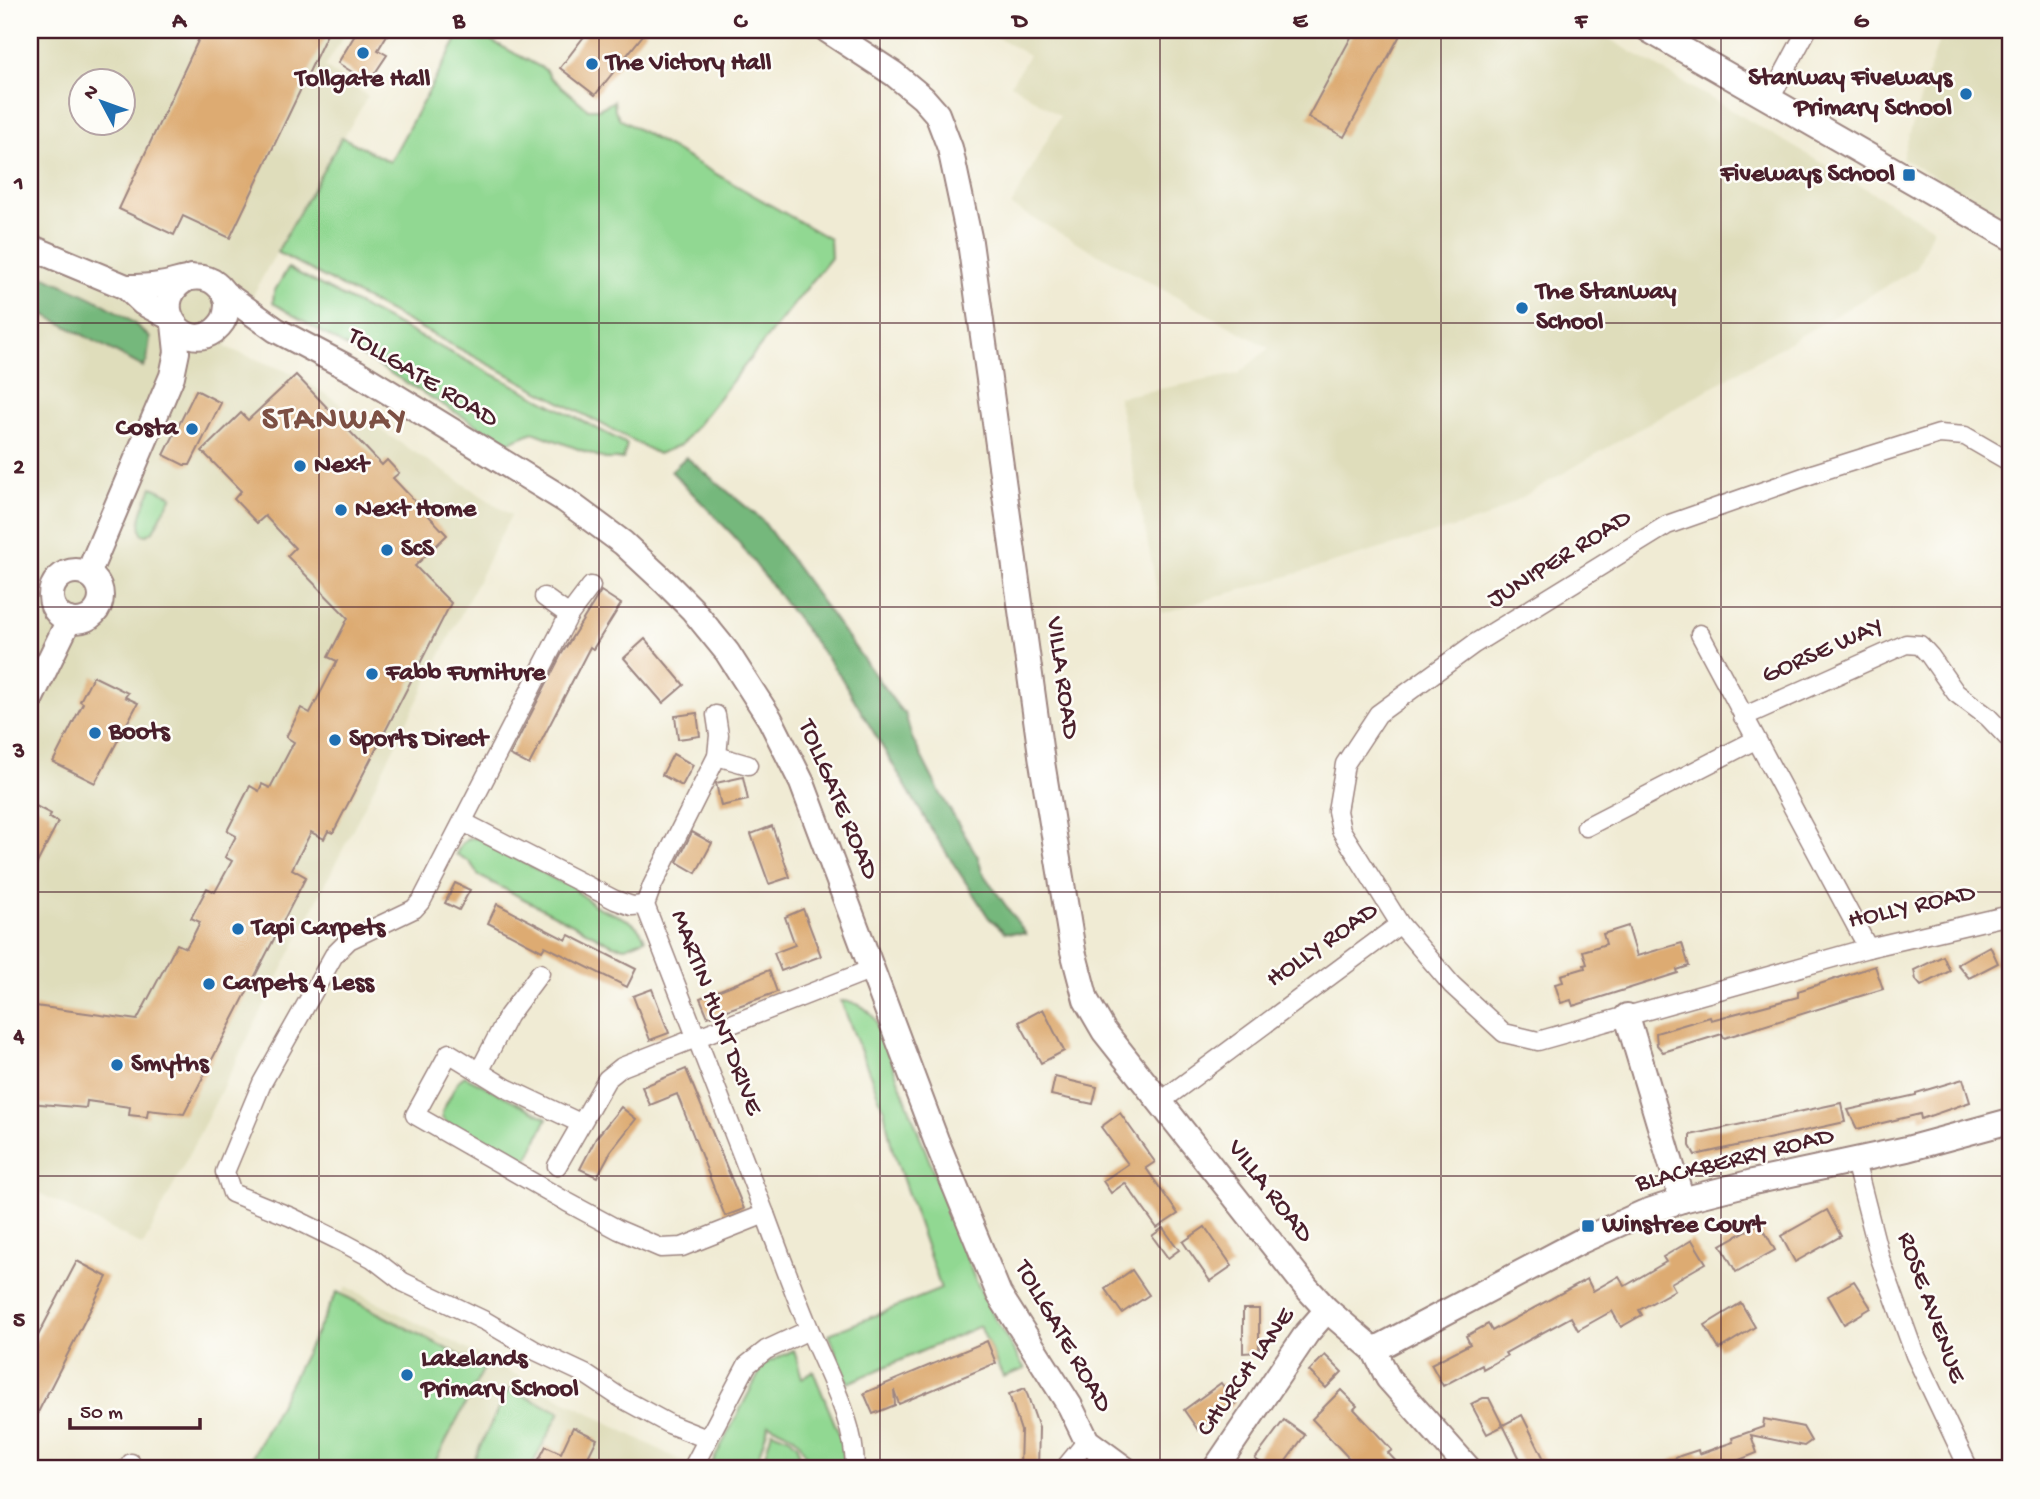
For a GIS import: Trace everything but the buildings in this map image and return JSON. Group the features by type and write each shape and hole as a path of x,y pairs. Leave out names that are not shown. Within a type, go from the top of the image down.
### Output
{"street":[{"name":"VILLA ROAD","path":"827,30 886,68 923,98 937,114 950,148 970,242 1042,762 1076,969 1086,1000 1104,1031 1327,1310 1374,1350"},
{"path":"1649,30 2010,237"},
{"path":"1770,99 1807,30"},
{"name":"TOLLGATE ROAD","path":"30,247 126,287 143,303 172,321 186,334 202,335 214,330 276,330"},
{"path":"88,574 172,376 177,352 168,310 171,293 176,286 191,277"},
{"name":"TOLLGATE ROAD","path":"126,287 160,285 191,277 211,280 219,285 224,293 276,330 356,372 565,500 623,544 692,609 727,652 788,751 821,831 936,1140 999,1294 1070,1406 1087,1441 1125,1469"},
{"path":"172,376 227,312 224,293"},
{"name":"JUNIPER ROAD","path":"1400,924 1341,830 1337,811 1345,764 1378,714 1474,644 1667,525 1815,473 1939,434 1965,436 2010,462"},
{"path":"78,571 88,574 100,587 100,605 87,619 69,620 61,617 52,603 53,587 58,578 78,571"},
{"path":"591,586 569,615 422,900 414,909 349,940 334,955 262,1083 225,1172 232,1193 291,1217 344,1243 372,1258 403,1282 485,1321 536,1351 585,1374 621,1398 669,1424 707,1439"},
{"path":"544,597 569,615"},
{"path":"30,700 69,620"},
{"path":"1700,634 1868,948"},
{"name":"GORSE WAY","path":"1744,717 1906,643 1920,645 1956,692 1989,718 2010,740"},
{"name":"MARTIN HUNT DRIVE","path":"716,715 719,735 717,756 645,905 809,1330 825,1362 855,1450 855,1469"},
{"path":"1586,827 1755,740"},
{"path":"717,756 748,765"},
{"path":"463,822 615,900 632,906 645,905"},
{"name":"HOLLY ROAD","path":"1160,1102 1400,924 1452,985 1504,1033 1538,1041 1868,948 2010,915"},
{"path":"557,1166 607,1079 622,1067 872,969"},
{"path":"479,1072 508,1016 540,973"},
{"path":"1627,1016 1682,1200"},
{"path":"580,1123 506,1088 449,1053 415,1115 567,1202 629,1235 661,1248 682,1247 765,1214"},
{"name":"BLACKBERRY ROAD","path":"1374,1350 1581,1241 1643,1213 1753,1182 1855,1161 2010,1121"},
{"name":"ROSE AVENUE","path":"1855,1161 1880,1258 1915,1355 1969,1469"},
{"name":"CHURCH LANE","path":"1215,1469 1307,1333 1327,1310"},
{"path":"692,1469 742,1373 753,1358 809,1330"},
{"path":"1374,1350 1388,1378 1469,1469"},
{"path":"1064,1469 1087,1441"}],"shaded area":[{"path":"30,30 348,30 325,67 368,96 267,269 225,347 296,375 511,515 143,1246 30,1188"},
{"name":"The Stanway School","path":"983,30 1594,30 1933,228 1917,268 1486,518 1162,613 1118,397 1238,374 1269,348 1011,206 1060,116 1011,84 1029,55"},
{"name":"Stanway Fiveways Primary School","path":"1942,30 2010,30 2010,220 1902,158"},
{"name":"Lakelands Primary School","path":"346,1286 687,1464 684,1469 249,1469"}],"green space":[{"path":"462,30 471,30 546,70 550,77 588,109 599,109 614,101 620,119 830,239 831,258 681,445 658,454 277,252 342,137 390,162"},
{"path":"288,268 627,444 623,459 605,459 533,432 507,443 273,303 274,292"},
{"path":"30,271 110,307 138,327 150,338 147,361 143,367 30,307"},
{"path":"686,457 762,520 905,713 912,738 940,793 978,857 982,872 1026,934 1005,932 989,918 933,832 839,674 733,535 671,471"},
{"path":"152,487 172,496 153,531 147,535 142,534 140,522"},
{"path":"470,838 478,838 562,883 575,883 580,886 577,892 597,906 632,922 645,939 626,947 613,945 479,876 470,862 456,854 461,844"},
{"path":"841,1001 860,1006 875,1019 974,1277 1025,1369 1003,1377 980,1326 848,1383 829,1334 941,1289 892,1148 884,1110"},
{"path":"465,1076 547,1118 529,1157 518,1160 448,1124 442,1118 442,1112 458,1081"},
{"name":"Lakelands Primary School","path":"337,1292 484,1368 433,1466 438,1469 246,1469"},
{"path":"794,1350 802,1378 813,1371 842,1441 845,1469 808,1469 804,1451 797,1440 769,1425 754,1469 709,1469 764,1364"},
{"path":"508,1389 560,1412 530,1469 469,1469"},
{"path":"772,1431 790,1438 798,1446 801,1469 761,1469"}],"place":[{"name":"Tollgate Hall","path":"363,53"},
{"name":"The Victory Hall","path":"592,64"},
{"name":"Stanway Fiveways Primary School","path":"1966,94"},
{"name":"Fiveways School","path":"1909,175"},
{"name":"The Stanway School","path":"1522,308"},
{"name":"Costa","path":"192,429"},
{"name":"Next","path":"300,466"},
{"name":"Next Home","path":"341,510"},
{"name":"ScS","path":"387,550"},
{"name":"Fabb Furniture","path":"372,674"},
{"name":"Boots","path":"95,733"},
{"name":"Sports Direct","path":"335,740"},
{"name":"Tapi Carpets","path":"238,929"},
{"name":"Carpets 4 Less","path":"209,984"},
{"name":"Smyths","path":"117,1065"},
{"name":"Winstree Court","path":"1588,1226"},
{"name":"Lakelands Primary School","path":"407,1375"}],"district":[{"name":"STANWAY","path":"335,421"}]}
